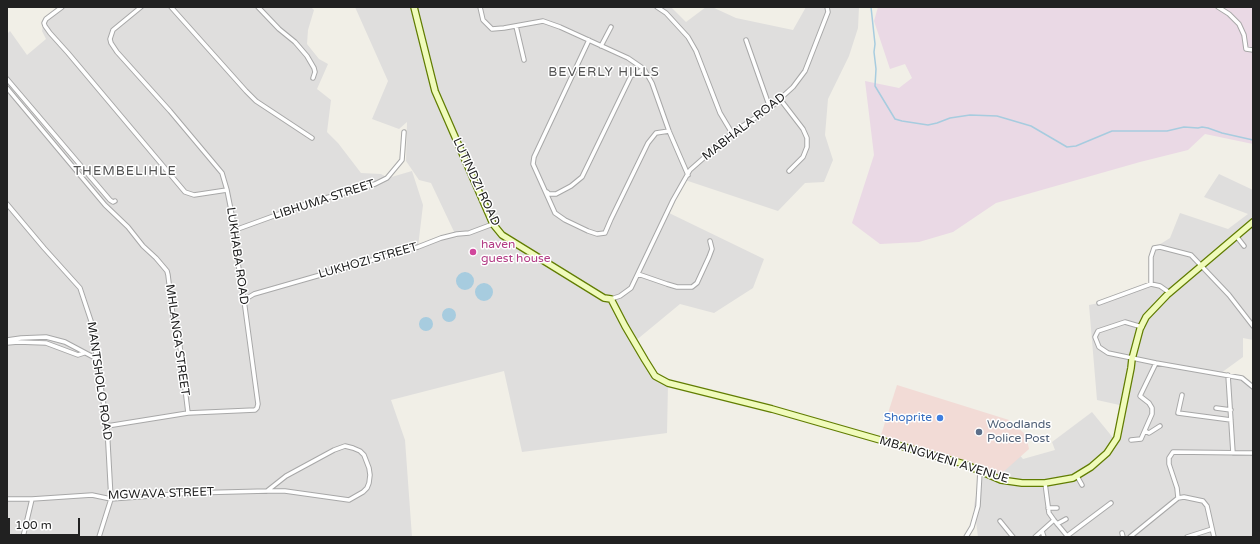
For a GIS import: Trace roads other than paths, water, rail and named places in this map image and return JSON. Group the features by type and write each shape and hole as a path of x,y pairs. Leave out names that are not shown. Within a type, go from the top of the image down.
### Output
{"street":[{"path":"62,7 46,19 44,23 50,33 78,64 185,192 194,195 227,190"},
{"name":"LUKHABA ROAD","path":"107,426 188,413 254,410 257,408 258,404 238,263 235,230 222,173 170,111 117,52 111,43 110,39 113,30 141,7"},
{"path":"171,7 256,101 312,138"},
{"path":"258,7 279,30 295,42 311,62 315,72 313,78"},
{"name":"LUTINDZI ROAD","path":"414,7 435,91 493,224 502,235 604,298 611,299"},
{"path":"480,7 483,20 492,29 543,21 560,27 628,58 644,69 652,83 669,131 688,174"},
{"path":"657,7 666,13 688,37 696,51 720,113 732,133"},
{"name":"MABHALA ROAD","path":"611,299 620,296 631,288 672,200 690,170 732,133 770,108 793,87 805,71 828,12 828,7"},
{"path":"1218,7 1229,14 1239,24 1244,35 1246,49 1253,50"},
{"path":"516,26 524,60"},
{"path":"601,46 611,27"},
{"path":"589,40 534,157 533,164 547,192 555,213 565,220 588,231 597,234 605,233 648,143 656,133 669,131"},
{"path":"746,40 770,108"},
{"path":"547,192 549,194 556,194 571,186 582,177 631,76 644,69"},
{"path":"7,79 110,200 113,202 115,201"},
{"name":"MHLANGA STREET","path":"7,88 100,200 128,227 166,271 168,275 173,316 178,330 188,413"},
{"path":"780,99 803,129 807,138 807,147 803,157 789,171"},
{"name":"LIBHUMA STREET","path":"235,230 315,201 375,184 387,178 402,160 404,132"},
{"name":"MANTSHOLO ROAD","path":"7,204 80,288 91,321 107,426 111,499 98,537"},
{"path":"7,212 11,209"},
{"name":"MBANGWENI AVENUE","path":"611,299 625,326 655,376 668,383 878,439 964,464 1001,480 1022,483 1044,483 1078,476 1107,453 1117,438 1132,368 1132,359 1146,317 1170,293 1253,222"},
{"name":"LUKHOZI STREET","path":"244,300 254,294 418,248 441,238 469,233 493,224"},
{"path":"1237,237 1244,246"},
{"path":"638,274 677,287 692,287 697,283 709,257 712,249 710,241"},
{"path":"1151,284 1151,257 1154,248 1160,247 1191,255 1230,295 1253,326"},
{"path":"1099,303 1151,284 1160,286 1170,293"},
{"path":"1142,327 1125,322 1098,331 1095,337 1099,347 1108,353 1132,359 1242,378 1253,387"},
{"path":"7,340 46,337 65,342 97,359"},
{"path":"7,343 46,343 78,356 84,353"},
{"path":"1131,440 1141,439 1152,414 1152,408 1149,403 1140,396 1156,363"},
{"path":"1228,375 1233,453"},
{"path":"1182,395 1178,413 1231,420"},
{"path":"1216,408 1231,410"},
{"path":"1145,431 1149,433 1160,426"},
{"name":"MGWAVA STREET","path":"7,499 92,495 111,499 190,493 285,491 349,500 360,495 367,488 370,475 369,468 364,455 360,451 345,446 334,450 286,476 267,491"},
{"path":"1178,498 1177,488 1169,464 1169,458 1173,452 1253,453"},
{"path":"966,537 972,527 978,506 980,472"},
{"path":"1078,476 1082,485"},
{"path":"1044,483 1049,513 1068,536 1110,503"},
{"path":"1130,537 1178,498 1184,497 1203,501 1207,506 1214,537"},
{"path":"23,537 32,499"},
{"path":"1105,507 1110,508"},
{"path":"1048,508 1056,508"},
{"path":"1057,524 1066,519"},
{"path":"1035,537 1054,520"},
{"path":"1088,520 1092,523"},
{"path":"1000,521 1010,530 1013,537"},
{"path":"1187,537 1212,529"},
{"path":"1042,531 1044,537"}],"water":[{"path":"461,272 469,272 474,277 472,288 469,290 461,290 456,285 456,277"},
{"path":"480,283 488,283 493,288 491,299 488,301 480,301 475,296 475,288"},
{"path":"446,308 452,308 456,312 456,318 452,322 446,322 442,318 442,312"},
{"path":"423,317 429,317 433,321 433,327 429,331 423,331 419,327 419,321"}],"waterway":[{"path":"871,7 875,44 875,86 895,119 928,125 950,118 970,115 997,116 1031,126 1067,147 1076,146 1112,131 1167,131 1184,127 1208,128 1222,133 1253,140"}],"place":[{"name":"haven guest house","path":"473,252"},
{"name":"Shoprite","path":"940,418"},
{"name":"Woodlands Police Post","path":"979,432"}],"district":[{"name":"BEVERLY HILLS","path":"604,73"},
{"name":"THEMBELIHLE","path":"125,172"}]}
